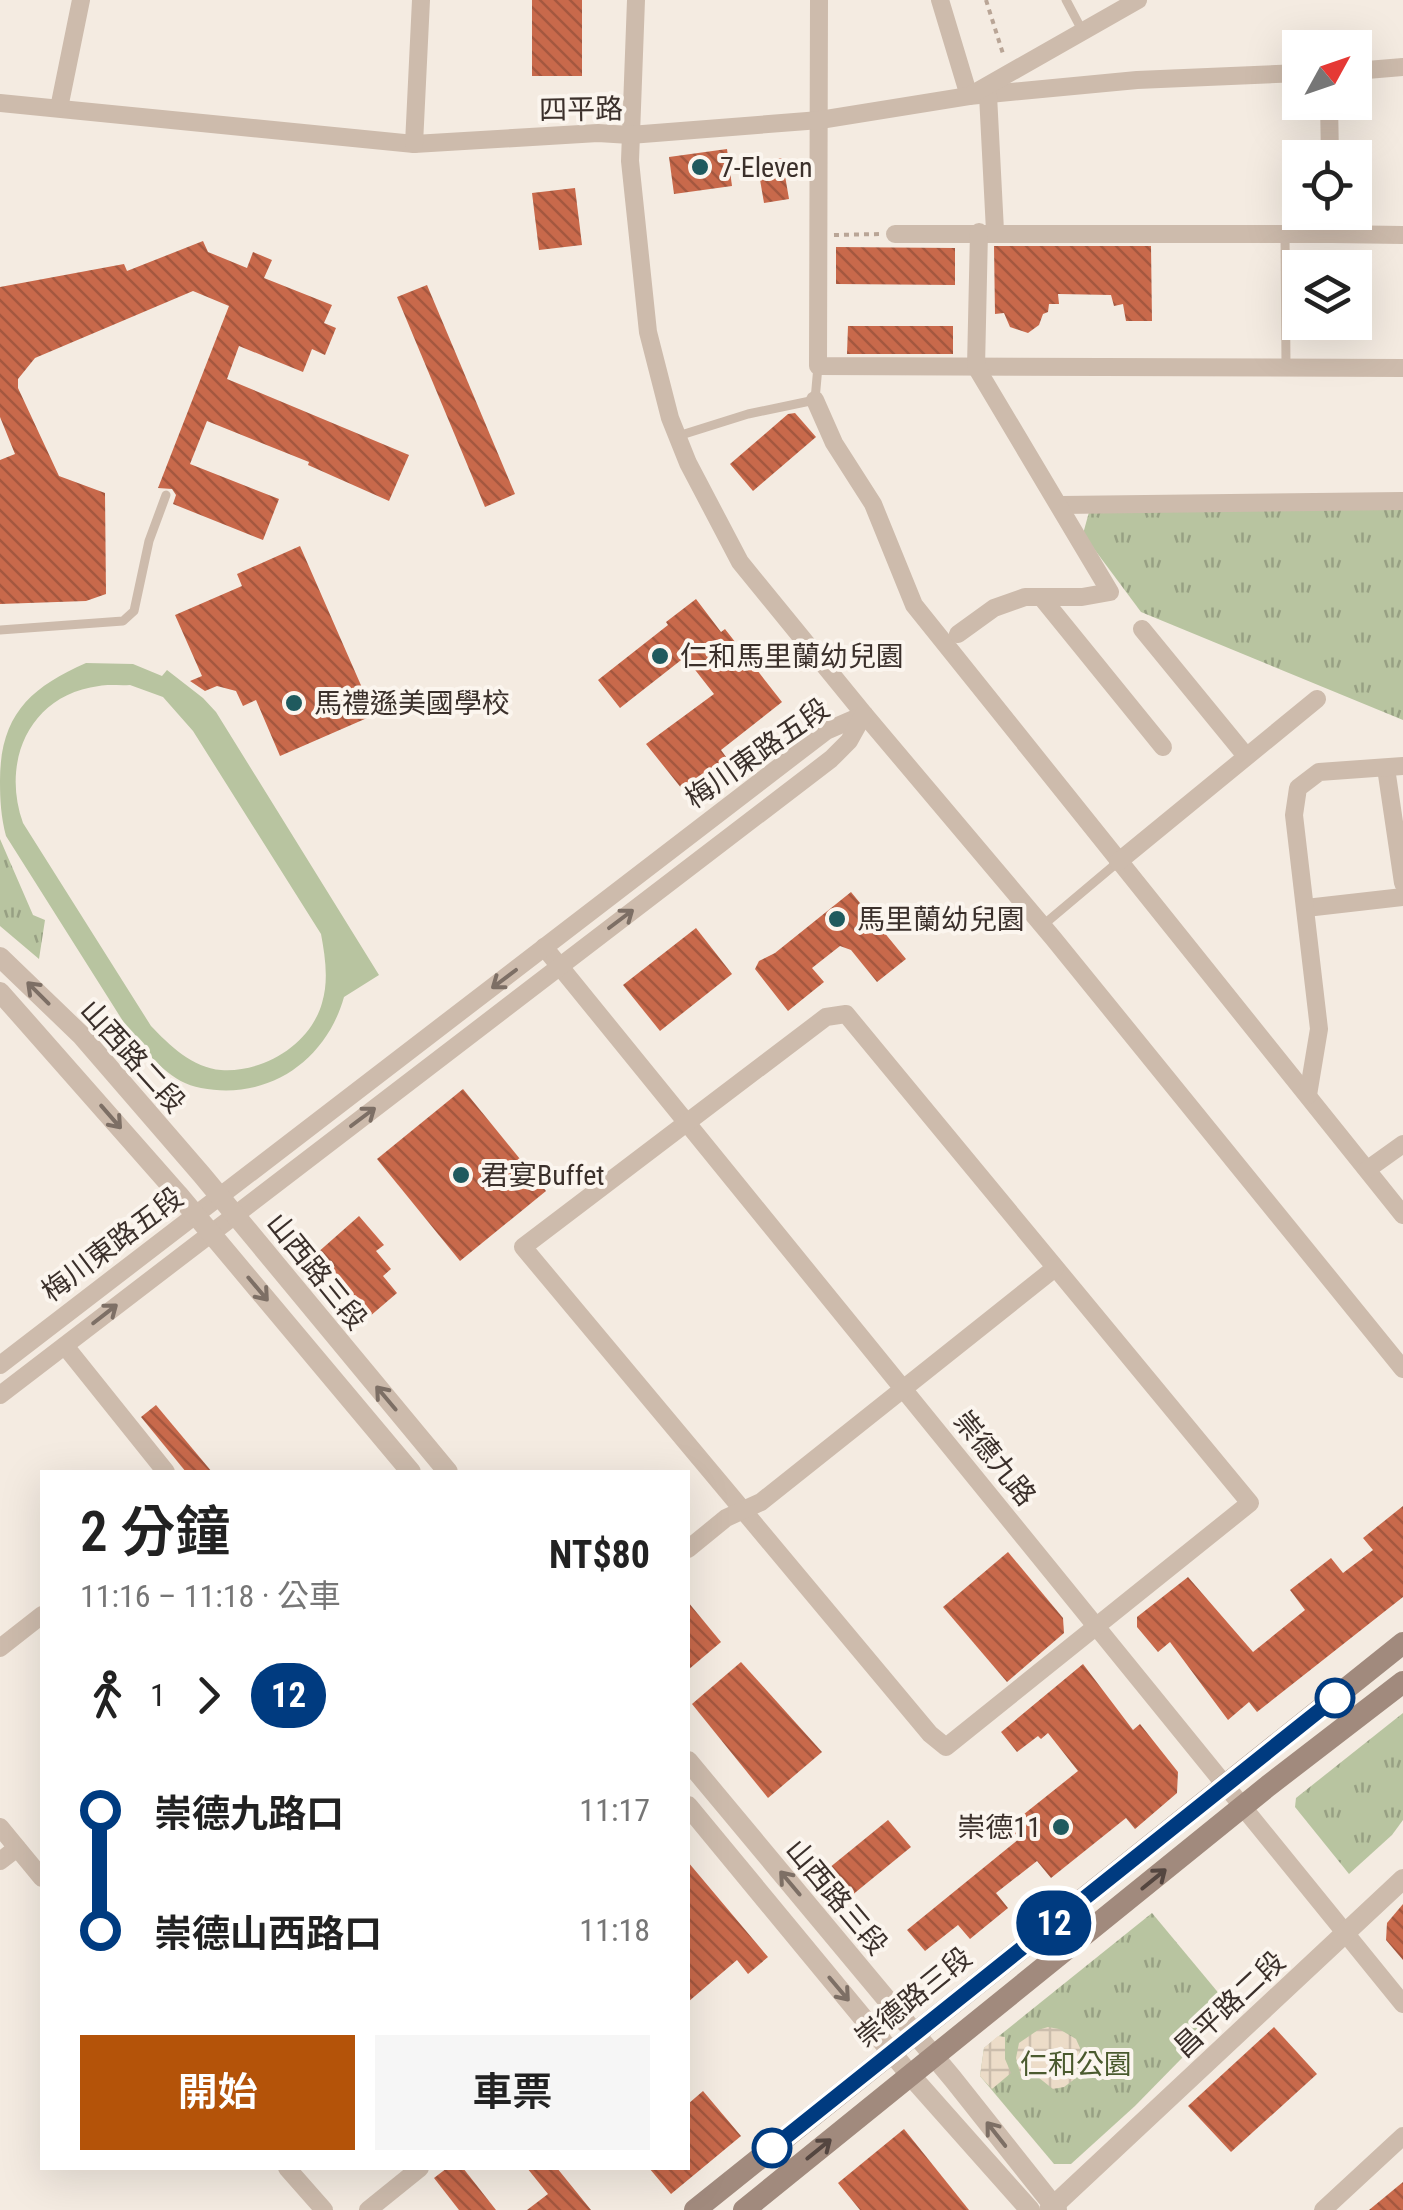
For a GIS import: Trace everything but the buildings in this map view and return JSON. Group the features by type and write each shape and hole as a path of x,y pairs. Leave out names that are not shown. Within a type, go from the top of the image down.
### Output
{"main road":[{"name":"崇德路三段","path":"695,2210 1403,1643"},
{"path":"744,2210 1403,1682"}],"street":[{"path":"59,108 81,0"},
{"path":"414,144 421,0"},
{"path":"636,0 630,136 648,332 664,399 688,463 740,562 1403,1369"},
{"path":"818,0 818,366 1403,368"},
{"path":"940,0 978,95 987,232 976,367 1110,592 1025,597 994,608 958,634"},
{"name":"四平路","path":"0,103 414,144 598,133 630,136 820,120 978,95 1009,73 1138,0"},
{"path":"1372,69 1403,67"},
{"path":"978,95 1136,80 1282,74"},
{"path":"894,234 1403,235"},
{"path":"814,400 834,442 873,504 914,605 1403,1215"},
{"path":"1061,506 1403,501"},
{"path":"1042,598 1164,747"},
{"path":"1142,629 1246,756"},
{"path":"1118,862 1317,698"},
{"name":"梅川東路五段","path":"0,1365 826,732 864,714"},
{"name":"梅川東路五段","path":"0,1395 842,751 864,714"},
{"path":"1308,1096 1319,1029 1294,815 1298,788 1319,772 1395,767 1403,883"},
{"path":"1306,908 1403,897"},
{"name":"崇德九路","path":"544,947 1403,2004"},
{"name":"山西路二段","path":"0,957 81,1036 220,1196"},
{"name":"山西路二段","path":"0,992 196,1215"},
{"path":"846,1014 1250,1503 946,1746 930,1734 524,1247 686,1123 826,1017 846,1014"},
{"path":"1368,1170 1403,1144"},
{"name":"山西路三段","path":"220,1196 446,1470"},
{"name":"山西路三段","path":"196,1215 409,1470"},
{"path":"690,1548 742,1509 761,1502 1055,1268"},
{"path":"65,1346 164,1470"},
{"path":"0,1648 40,1617"},
{"name":"山西路三段","path":"690,1763 934,2056 1053,2209"},
{"name":"山西路三段","path":"690,1808 911,2076 1030,2210"},
{"path":"0,1827 40,1876"},
{"path":"0,1861 17,1848"},
{"name":"昌平路二段","path":"1053,2209 1403,1879"},
{"path":"1324,2210 1403,2136"},
{"path":"289,2170 324,2210"},
{"path":"368,2210 418,2170"}],"lane":[{"path":"1066,0 1083,32"},
{"path":"1285,232 1286,366"},
{"path":"678,436 748,414 814,400 818,366"},
{"path":"0,630 122,622 134,611 149,540 166,496"},
{"path":"1042,926 1118,862"}],"path":[{"path":"986,0 1009,73"},
{"path":"819,236 894,234"}],"green space":[{"path":"1403,509 1403,720 1141,612 1083,534 1089,512"},
{"path":"86,663 133,664 162,676 167,670 203,698 216,712 379,975 344,997 335,1020 309,1057 271,1082 226,1090 201,1088 181,1081 163,1068 133,1037 6,836 0,781 5,739 12,722 34,694","holes":["107,685 130,685 163,697 193,731 321,934 325,986 316,1018 296,1043 253,1067 221,1070 201,1065 174,1048 151,1026 23,823 17,800 19,755 26,735 54,703 75,692"]},
{"path":"0,839 33,915 45,920 39,959 0,926"},
{"path":"1403,1713 1403,1820 1349,1874 1295,1807 1296,1798"},
{"name":"仁和公園","path":"1152,1913 1231,2008 1135,2106 1071,2164 1054,2164 980,2076 984,2048"}],"shaded area":[{"path":"1048,2027 1076,2039 1080,2048 1076,2078 1053,2089 1029,2070 1021,2076 1016,2058 1019,2043"},
{"path":"998,2036 1005,2037 1005,2059 1011,2073 992,2089 980,2076 984,2048"}],"bus line":[{"name":"12","path":"772,2148 1335,1698"}],"place":[{"name":"7-Eleven","path":"700,167"},
{"name":"仁和馬里蘭幼兒園","path":"660,656"},
{"name":"馬禮遜美國學校","path":"294,703"},
{"name":"馬里蘭幼兒園","path":"837,919"},
{"name":"君宴Buffet","path":"461,1175"},
{"name":"崇德11","path":"1061,1827"}]}
